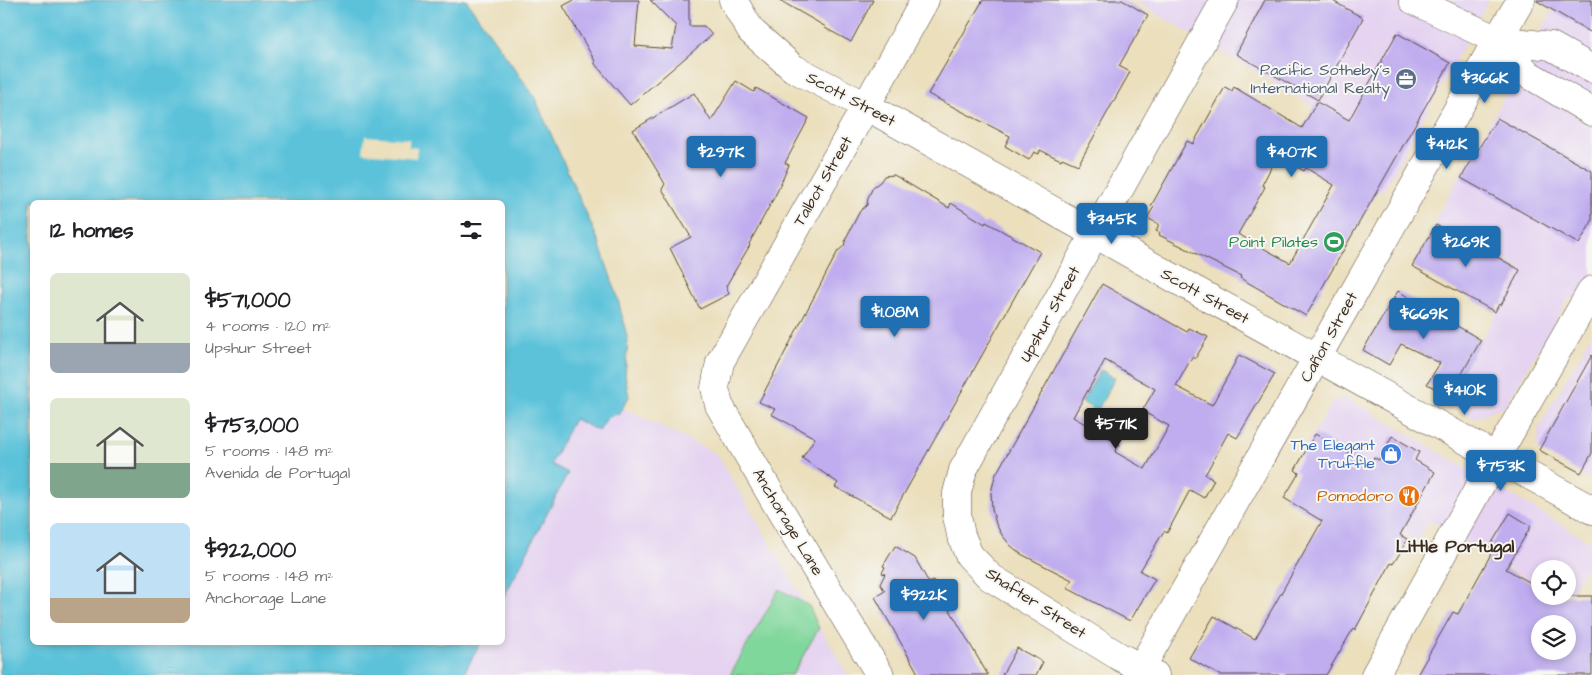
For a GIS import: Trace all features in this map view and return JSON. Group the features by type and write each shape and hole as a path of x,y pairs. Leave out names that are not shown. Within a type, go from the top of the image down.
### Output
{"street":[{"name":"Scott Street","path":"733,0 751,31 793,68 866,106 1207,298 1592,510"},
{"name":"Talbot Street","path":"720,362 925,0"},
{"name":"Upshur Street","path":"963,470 1225,0"},
{"path":"1413,0 1497,40 1551,46 1592,69"},
{"name":"Cañon Street","path":"1144,672 1317,358 1521,0"},
{"path":"1497,40 1528,74 1592,112"},
{"path":"1375,675 1496,457 1592,290"},
{"name":"Anchorage Lane","path":"720,362 715,388 719,405 880,675"},
{"name":"Shafter Street","path":"963,470 957,493 957,516 961,535 969,554 990,577 1144,672"}],"shaded area":[{"path":"1134,0 1489,0 1383,191 1301,145 1320,110"},
{"path":"1559,0 1592,0 1592,310 1569,297 1506,405 1475,418 1446,403 1522,268 1434,222"},
{"path":"1592,334 1592,480 1538,450 1538,429"},
{"path":"1345,397 1592,543 1592,557 1576,584 1576,560 1531,560 1531,582 1430,520 1417,540 1291,470 1334,400"},
{"path":"623,408 717,454 848,675 463,675 479,645 505,645 505,595 567,474 550,464 574,419 607,418 619,413"}],"green space":[{"path":"779,589 809,606 819,628 792,675 730,675"}],"water":[{"path":"0,0 466,0 534,96 598,240 617,295 628,341 625,375 629,397 619,413 607,418 599,431 574,419 551,464 568,473 505,595 505,200 30,200 30,645 479,645 463,675 0,675"},
{"path":"1101,370 1115,378 1097,411 1082,402"}],"pier":[{"path":"365,136 409,139 409,147 417,148 416,158 363,153"}],"building":[{"path":"574,0 639,0 635,46 672,49 676,26 650,0 689,0 689,26 704,26 712,35 630,105 595,64 563,6"},
{"path":"779,0 873,0 851,42"},
{"path":"983,0 1122,0 1148,15 1119,66 1130,72 1078,165 1062,158 1061,160 1040,150 1039,154 1034,152 1029,160 1005,146 1010,136 928,94"},
{"path":"1265,0 1331,0 1363,18 1318,100 1236,54"},
{"path":"1592,0 1592,33 1537,1"},
{"path":"1397,33 1450,63 1306,316 1240,278 1241,276 1159,235 1160,233 1156,231 1159,224 1147,218 1154,207 1151,206 1187,141 1193,144 1225,87 1232,91 1234,87 1302,128 1317,102 1349,120","holes":["1277,156 1304,171 1306,168 1334,185 1290,263 1238,234 1265,187 1262,185"]},
{"path":"736,81 754,92 756,88 809,118 785,163 789,165 777,192 750,245 726,286 729,294 700,309 670,248 691,237 662,189 665,184 633,130 694,93 711,121"},
{"path":"1497,118 1592,171 1592,221 1579,244 1461,178"},
{"path":"894,175 949,208 951,203 985,224 986,222 1040,252 891,517 835,487 838,483 802,458 815,438 771,414 775,409 759,402 838,251 844,246 846,238 860,211 867,205 873,187 884,176"},
{"path":"1436,225 1520,270 1501,305 1499,304 1495,312 1412,266"},
{"path":"1102,284 1187,332 1189,328 1208,337 1195,359 1192,357 1176,386 1212,405 1239,355 1275,374 1237,438 1228,433 1205,475 1214,480 1204,498 1190,490 1167,533 1164,531 1140,571 1155,579 1130,621 1067,588 1072,580 1021,554 1010,545 996,524 992,509 991,493 995,476","holes":["1105,360 1155,389 1142,411 1169,426 1145,469 1115,452 1120,444 1073,417"]},
{"path":"1398,291 1481,340 1449,396 1427,384 1440,363 1401,344 1389,365 1363,350"},
{"path":"1592,355 1592,453 1581,473 1539,450"},
{"path":"1315,434 1370,465 1374,458 1379,460 1392,436 1419,452 1415,460 1435,472 1400,535 1407,539 1403,548 1393,564 1391,563 1355,630 1353,629 1326,675 1219,675 1189,658 1214,616 1255,639 1322,521 1284,498 1299,473 1295,470"},
{"path":"1510,513 1531,526 1506,569 1531,583 1531,605 1576,605 1576,596 1592,596 1592,675 1417,675 1453,612 1458,614 1491,554 1487,551"},
{"path":"895,546 915,558 929,583 933,581 988,675 919,675 875,597 885,591 880,584 885,574 882,573 885,567 883,566"},
{"path":"1017,648 1043,662 1036,675 1002,675"}],"place":[{"name":"Pacific Sotheby's International Realty","path":"1406,79"},
{"name":"Point Pilates","path":"1334,242"},
{"name":"The Elegant Truffle","path":"1391,454"},
{"name":"Pomodoro","path":"1409,496"}],"district":[{"name":"Little Portugal","path":"1455,546"}]}
